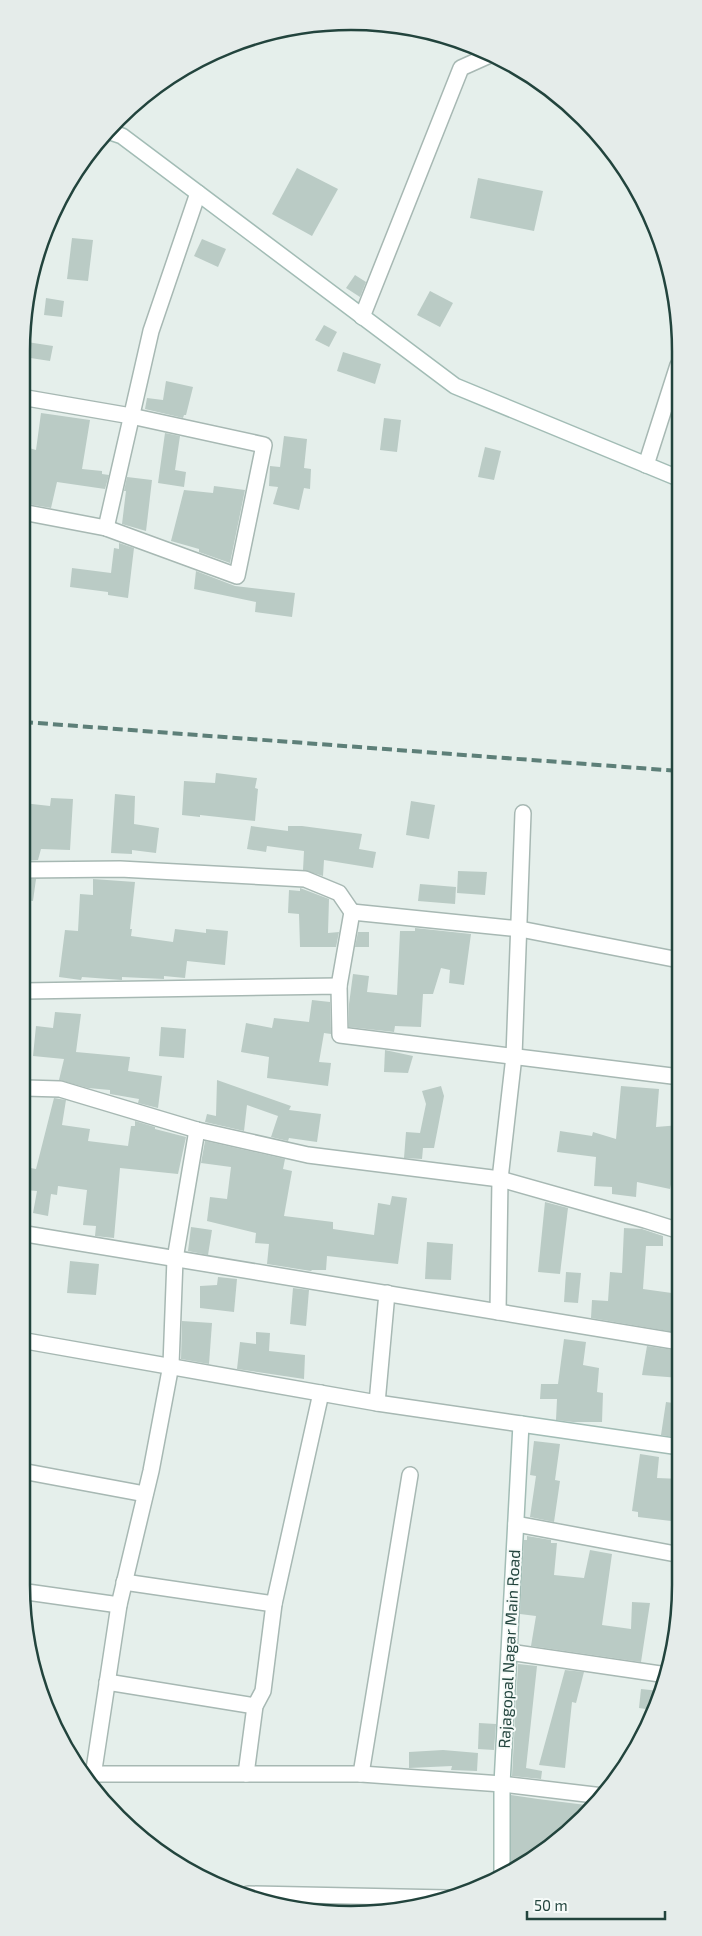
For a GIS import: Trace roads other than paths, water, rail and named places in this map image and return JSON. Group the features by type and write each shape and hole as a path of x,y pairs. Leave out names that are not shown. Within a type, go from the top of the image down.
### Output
{"street":[{"path":"362,317 461,68 483,58"},
{"path":"115,134 122,136 455,386 672,476"},
{"path":"106,528 150,331 198,193"},
{"path":"646,465 672,384"},
{"path":"30,398 131,416 264,445 237,576 106,528 30,514"},
{"path":"498,1312 500,1179 514,1056 523,812"},
{"path":"30,870 120,869 304,879 339,893 352,912 339,986 340,1035 672,1076"},
{"path":"352,912 520,929 672,959"},
{"path":"30,991 339,986"},
{"path":"30,1088 60,1090 197,1130 308,1155 500,1179 646,1220 672,1229"},
{"path":"90,1771 107,1682 119,1605 145,1494 171,1365 175,1259 197,1130"},
{"path":"30,1235 672,1341"},
{"path":"377,1403 387,1293"},
{"path":"30,1342 171,1365 377,1403 672,1446"},
{"path":"246,1774 255,1706 263,1691 274,1604 321,1393"},
{"name":"Rajagopal Nagar Main Road","path":"502,1868 502,1784 521,1424"},
{"path":"30,1473 145,1494"},
{"path":"361,1774 410,1475"},
{"path":"516,1524 672,1553"},
{"path":"124,1582 274,1604"},
{"path":"30,1592 119,1605"},
{"path":"509,1652 659,1674"},
{"path":"107,1682 255,1706"},
{"path":"92,1775 361,1774 502,1784 594,1795"},
{"path":"266,1894 424,1898"}],"railway":[{"path":"30,723 672,770"}]}
